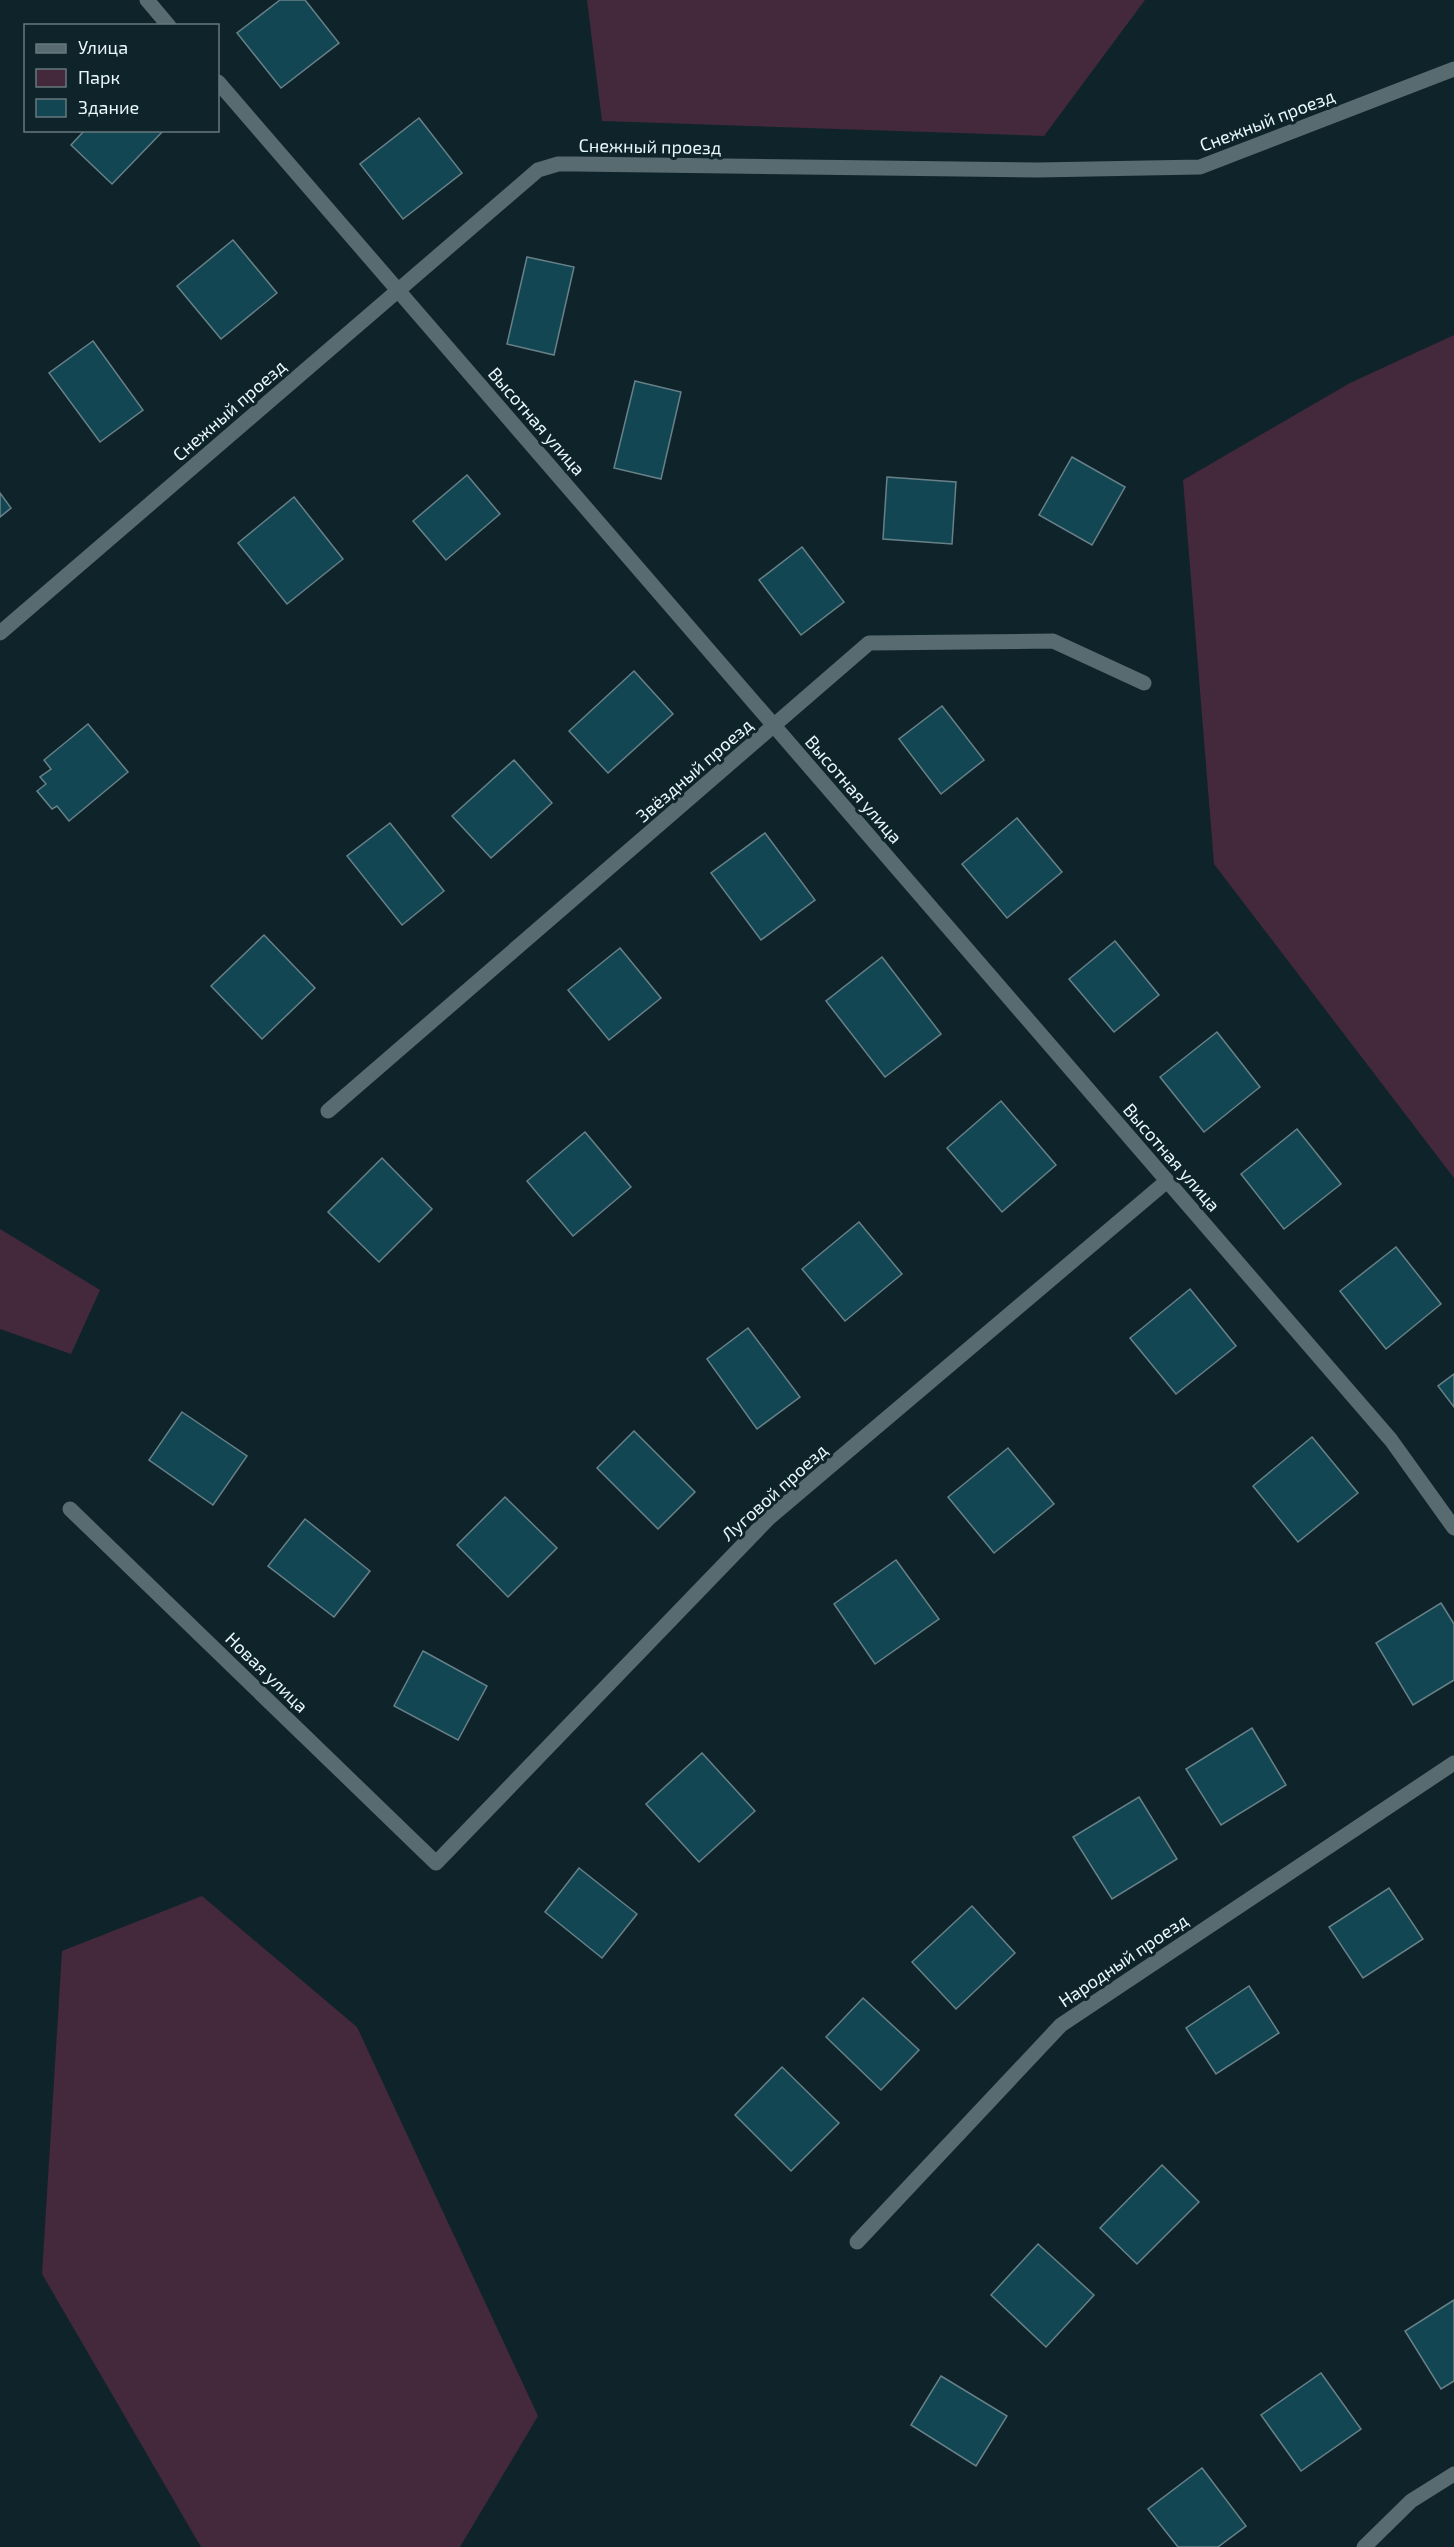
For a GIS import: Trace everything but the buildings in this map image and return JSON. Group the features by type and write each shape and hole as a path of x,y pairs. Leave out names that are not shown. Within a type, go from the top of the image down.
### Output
{"street":[{"path":"147,0 167,24"},
{"name":"Снежный проезд","path":"0,633 538,170 558,164 1038,170 1200,167 1454,69"},
{"name":"Высотная улица","path":"219,83 1391,1440 1454,1528"},
{"name":"Звёздный проезд","path":"328,1111 775,727 869,643 1053,641 1144,683"},
{"name":"Луговой проезд","path":"436,1863 769,1518 1167,1181"},
{"name":"Новая улица","path":"70,1509 436,1863"},
{"name":"Народный проезд","path":"856,2242 1061,2025 1454,1763"},
{"path":"1364,2547 1411,2502 1454,2474"}],"green space":[{"path":"587,0 1145,0 1044,136 602,121"},
{"path":"1454,335 1454,1178 1214,864 1183,480 1350,383"},
{"path":"0,1229 100,1290 71,1354 0,1329"},
{"path":"202,1896 357,2027 538,2416 460,2547 201,2547 42,2274 62,1951"}]}
